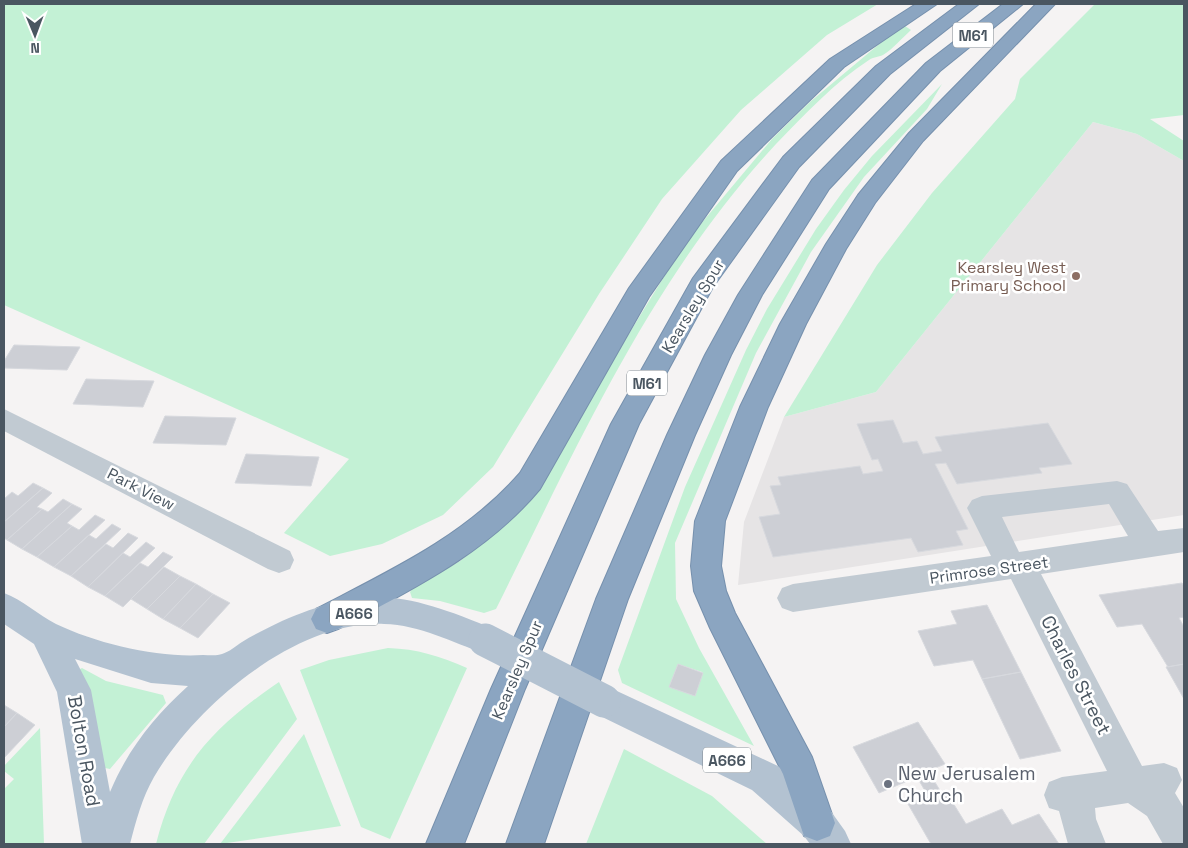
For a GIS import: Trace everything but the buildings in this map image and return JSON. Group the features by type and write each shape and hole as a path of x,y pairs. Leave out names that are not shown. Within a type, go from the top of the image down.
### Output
{"highway":[{"path":"326,619 467,540 513,500 530,481 638,294 729,166 837,63 928,4"},
{"name":"Kearsley Spur","path":"444,844 508,689 625,424 702,284 791,162 883,70 970,4"},
{"name":"M61","path":"524,844 612,599 681,434 718,355 750,295 820,186 933,67 1014,4"},
{"name":"M61","path":"825,833 799,769 721,618 710,591 706,566 710,521 754,407 793,324 834,249 866,200 916,137 1046,4"},
{"name":"M61","path":"1008,45 1057,4"}],"main road":[{"name":"Bolton Road","path":"4,607 45,634 106,656 151,668 189,671 229,669"},
{"name":"A666","path":"111,844 120,810 140,767 169,727 229,669 271,644 326,619 368,610 402,611 436,620 485,640 604,701 765,778 825,833"},
{"name":"Bolton Road","path":"45,634 74,690 101,844"}],"street":[{"name":"Park View","path":"4,419 279,560"},
{"name":"Charles Street","path":"1148,782 1015,566 982,508 1117,492 1150,545"},
{"name":"Primrose Street","path":"793,598 1184,540"},
{"path":"1087,844 1068,794 1148,782 1182,844"}],"shaded area":[{"name":"Kearsley West Primary School","path":"1093,122 1137,134 1184,161 1184,515 738,585 744,522 784,417 876,392"}],"green space":[{"path":"4,4 878,4 827,35 741,110 662,199 599,294 493,467 443,515 382,544 330,556 284,533 349,459 4,305"},
{"path":"1095,4 1184,4 1184,115 1150,119 1184,141 1184,161 1137,134 1093,122 876,392 784,417 877,265 932,193 1015,99 1020,79"},
{"path":"905,26 911,30 894,47 883,55 871,59 844,78 820,99 776,144 732,196 691,250 654,307 587,426 496,609 484,613 440,601 412,598 410,592 413,588 460,561 502,527 619,350 684,244 772,139 810,102 896,30"},
{"path":"942,84 927,109 864,177 811,252 756,353 675,543 676,599 699,648 754,746 622,683 618,670 685,487 746,350 767,309 816,229 844,190 872,156","holes":["678,664 703,673 669,687"]},
{"path":"388,648 428,654 467,668 390,839 361,827 300,670 329,660"},
{"path":"82,668 106,681 163,695 166,703 110,769 100,767 74,672"},
{"path":"279,682 297,719 204,844 156,844 164,816 174,792 186,770 200,751 216,732 235,715"},
{"path":"40,728 44,844 4,844 4,789 14,779 4,771 4,766"},
{"path":"304,734 341,826 220,844"},
{"path":"624,749 712,796 767,844 586,844"}],"place":[{"name":"Kearsley West Primary School","path":"1076,276"},
{"name":"New Jerusalem Church","path":"888,784"}]}
